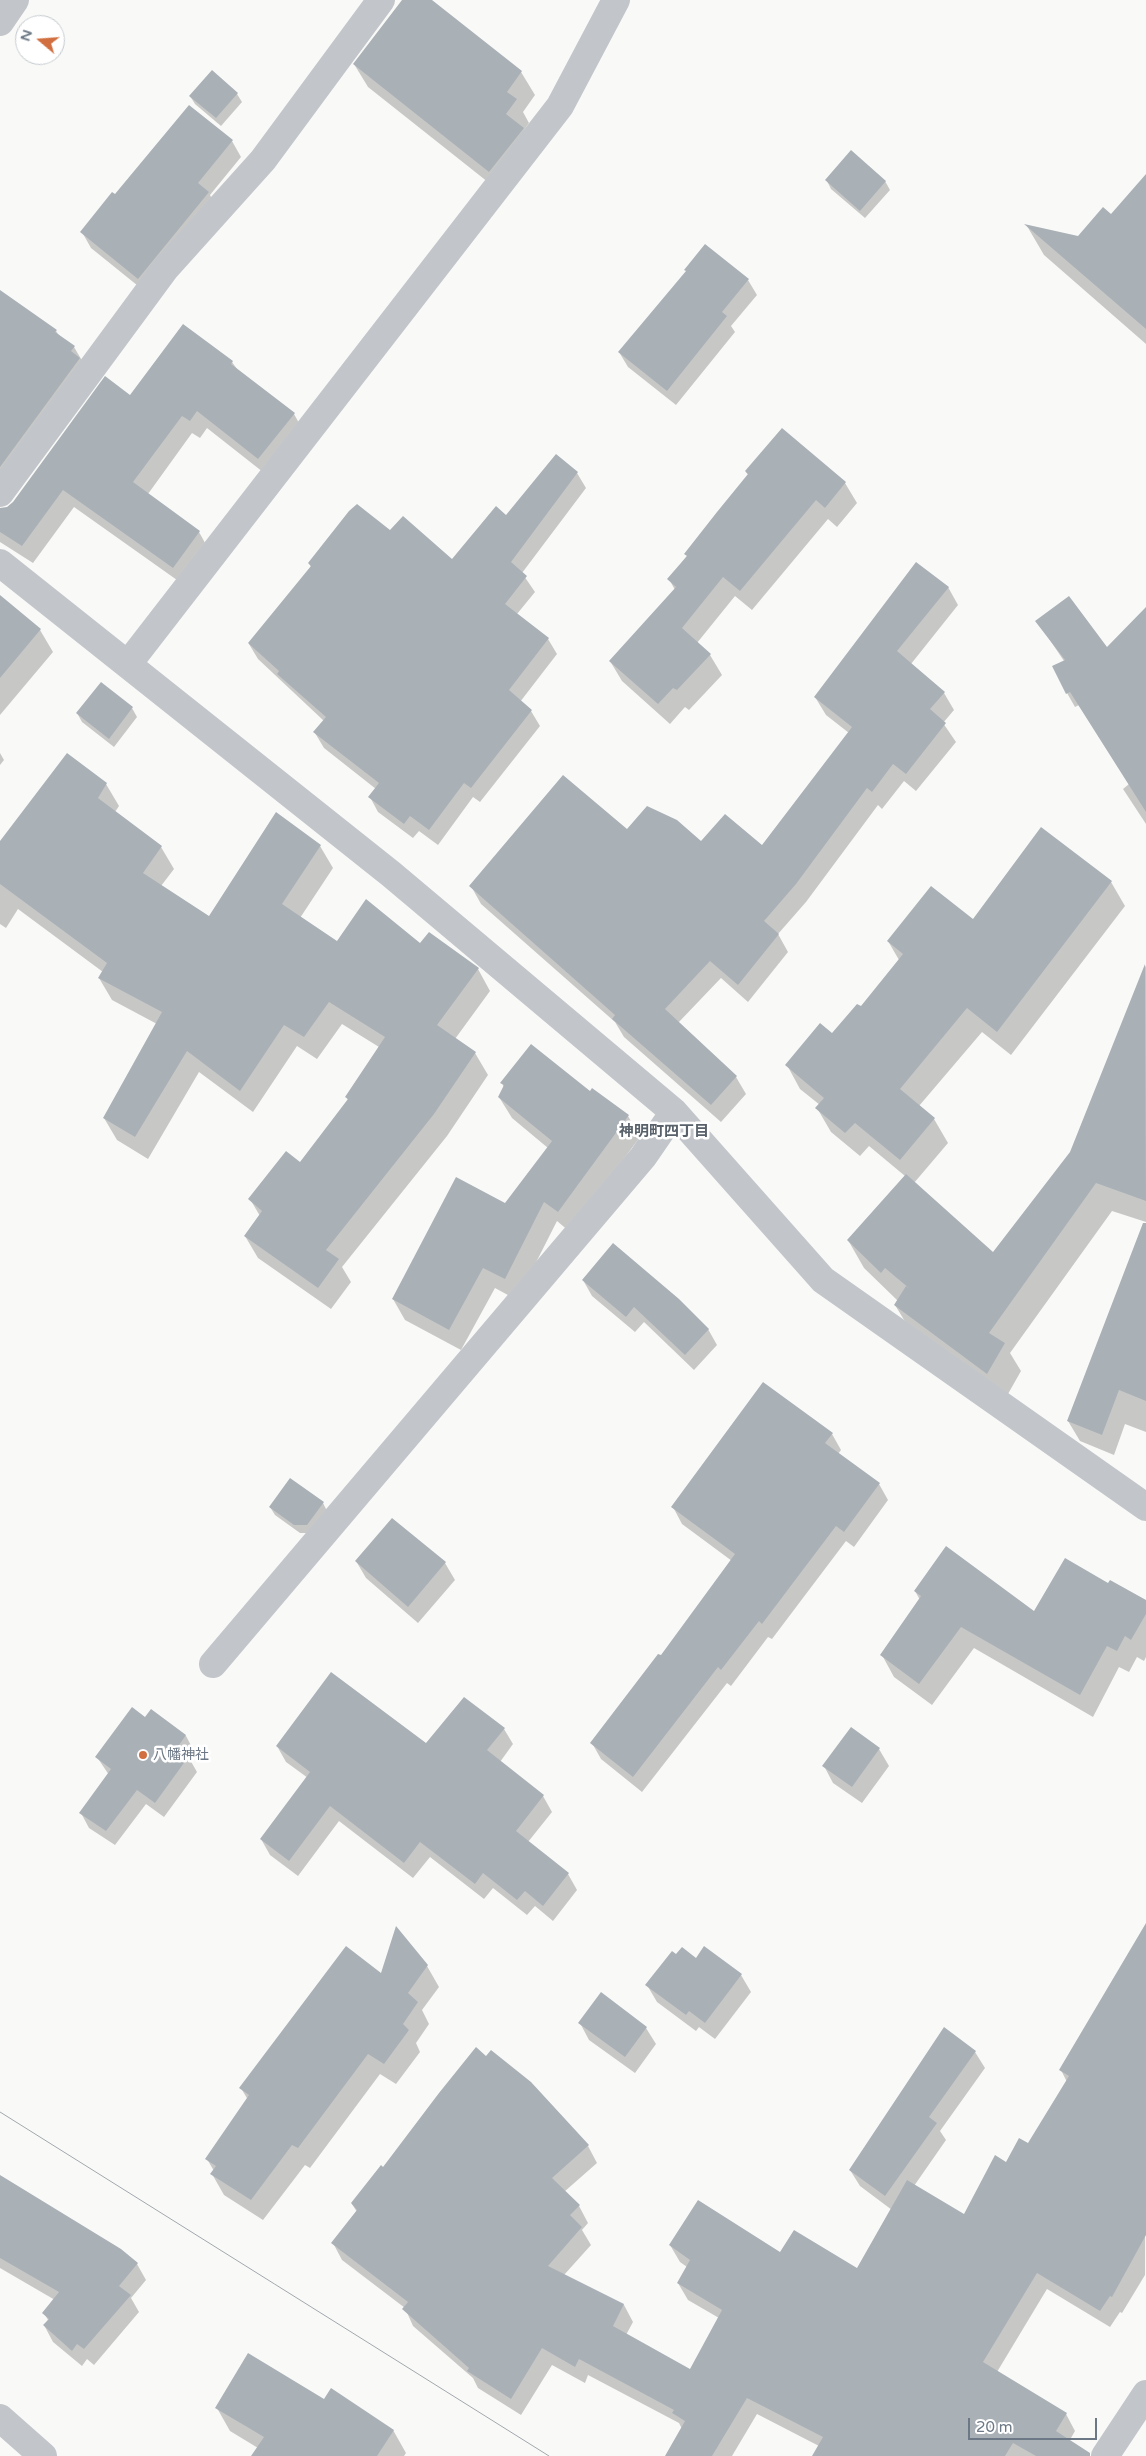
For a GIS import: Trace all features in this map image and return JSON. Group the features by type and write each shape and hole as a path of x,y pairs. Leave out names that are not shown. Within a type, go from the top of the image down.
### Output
{"street":[{"path":"0,22 15,0"},
{"path":"0,493 165,269 263,160 381,0"},
{"path":"128,664 560,106 616,0"},
{"path":"0,563 391,874 674,1112 823,1280 1146,1507"},
{"path":"213,1664 637,1165 674,1112"},
{"path":"1105,2456 1146,2394"},
{"path":"0,2418 43,2456"}],"building":[{"path":"402,0 432,0 522,71 507,92 517,99 506,114 524,128 489,172 353,64"},
{"path":"212,70 238,93 216,118 189,96"},
{"path":"189,105 233,140 198,183 209,192 138,279 80,232 112,192 115,194"},
{"path":"851,150 886,181 860,211 825,180"},
{"path":"1146,174 1146,329 1024,224 1078,236 1103,207 1111,214"},
{"path":"705,244 749,279 722,312 727,316 667,391 618,352 686,271 684,270"},
{"path":"0,290 57,330 55,332 75,346 71,351 80,358 0,467"},
{"path":"183,324 233,361 231,364 295,413 258,459 197,411 190,421 182,416 133,482 200,531 173,568 63,490 22,546 0,532 0,508 7,507 13,502 105,376 130,395"},
{"path":"782,428 846,482 825,508 816,500 740,591 723,577 682,628 711,654 677,690 673,688 658,704 609,661 676,587 667,579 687,556 684,554 748,474 745,471"},
{"path":"556,454 578,472 511,562 527,576 505,604 549,638 509,690 532,710 471,788 464,783 429,830 410,816 404,824 368,797 379,783 313,732 326,717 277,674 279,671 248,643 311,566 308,563 349,511 357,504 390,530 403,516 452,559 496,506 506,515"},
{"path":"916,562 949,587 897,651 945,692 930,709 946,723 906,774 893,764 872,792 867,788 796,884 764,921 779,934 738,985 710,961 665,1009 737,1076 711,1105 612,1019 615,1015 469,886 563,775 627,829 647,806 677,820 701,841 725,814 762,845 852,727 814,697"},
{"path":"0,595 41,629 0,678"},
{"path":"1069,596 1107,647 1146,607 1146,812 1070,692 1066,694 1052,666 1065,660 1035,621"},
{"path":"101,682 133,707 109,739 76,713"},
{"path":"67,753 107,783 98,798 162,846 143,873 209,916 276,812 321,845 282,904 337,941 366,899 420,943 429,932 479,968 437,1025 476,1052 434,1114 326,1250 339,1259 318,1288 244,1236 262,1211 248,1199 286,1151 300,1162 348,1099 345,1097 385,1037 329,1002 304,1037 284,1025 240,1091 187,1051 135,1137 103,1118 162,1012 98,978 107,963 0,884 0,841"},
{"path":"1041,827 1112,881 997,1032 967,1008 900,1089 935,1118 900,1160 855,1123 845,1133 815,1108 824,1098 785,1065 820,1023 832,1033 857,1004 861,1006 903,954 887,941 931,886 973,919"},
{"path":"1145,964 1146,1201 1096,1183 989,1333 1005,1343 987,1374 894,1305 906,1286 910,1289 885,1268 881,1273 847,1240 906,1174 993,1252 1070,1152"},
{"path":"531,1044 590,1091 592,1088 629,1115 558,1212 544,1202 505,1279 483,1268 449,1330 392,1299 456,1177 505,1203 552,1141 498,1097 504,1085 500,1083"},
{"path":"1143,1223 1146,1223 1146,1401 1119,1390 1102,1435 1067,1421"},
{"path":"613,1243 679,1299 709,1329 685,1355 634,1307 626,1317 582,1280"},
{"path":"763,1382 833,1433 825,1443 880,1483 844,1532 836,1526 762,1624 759,1621 721,1670 718,1667 633,1777 590,1743 658,1654 661,1655 735,1554 671,1507"},
{"path":"290,1478 324,1502 307,1525 294,1525 269,1507"},
{"path":"392,1518 446,1562 408,1607 355,1561"},
{"path":"946,1546 1034,1611 1065,1558 1108,1583 1110,1580 1146,1600 1146,1614 1131,1640 1125,1636 1117,1651 1107,1646 1080,1695 961,1627 919,1684 880,1655 921,1596 914,1591"},
{"path":"331,1672 426,1743 464,1697 505,1728 487,1750 544,1795 516,1831 569,1873 543,1906 525,1891 517,1900 483,1873 475,1884 420,1842 404,1863 330,1806 289,1861 260,1839 310,1772 276,1746"},
{"path":"132,1707 145,1717 151,1709 186,1735 177,1748 189,1756 155,1803 137,1790 106,1831 79,1813 111,1769 95,1757"},
{"path":"851,1727 880,1748 852,1787 822,1766"},
{"path":"1146,1923 1146,2235 1112,2297 1110,2296 1100,2311 1037,2273 983,2362 1067,2413 1056,2431 1090,2453 1090,2456 1036,2456 1013,2443 1005,2456 812,2456 823,2437 747,2398 712,2456 665,2456 685,2421 672,2413 674,2410 579,2359 575,2367 542,2348 511,2399 467,2371 469,2368 402,2309 408,2302 331,2243 357,2210 351,2203 381,2165 383,2167 476,2047 486,2056 491,2050 531,2082 589,2145 552,2178 580,2205 570,2215 582,2227 548,2266 624,2304 613,2326 690,2369 722,2310 677,2283 690,2260 669,2245 698,2200 780,2252 794,2230 857,2268 907,2180 964,2214 995,2155 1006,2162 1019,2138 1028,2143 1069,2076 1059,2070"},
{"path":"396,1926 428,1965 408,1993 418,2002 403,2024 409,2030 384,2064 368,2054 298,2148 292,2145 251,2200 210,2174 216,2166 205,2159 249,2095 239,2088 346,1946 381,1973"},
{"path":"704,1946 742,1974 705,2023 689,2011 686,2015 645,1985 672,1951 676,1954 682,1947 696,1958"},
{"path":"601,1992 647,2027 625,2057 578,2023"},
{"path":"944,2027 976,2051 929,2117 937,2123 885,2196 849,2170"},
{"path":"0,2175 121,2249 138,2263 119,2286 131,2295 84,2349 77,2344 72,2351 43,2325 49,2319 42,2313 59,2292 0,2258"},
{"path":"248,2353 324,2399 331,2388 394,2430 377,2456 251,2456 264,2437 215,2408"}],"tram line":[{"path":"0,2112 549,2456"}],"place":[{"name":"八幡神社","path":"143,1755"}],"district":[{"name":"神明町四丁目","path":"664,1132"}]}
